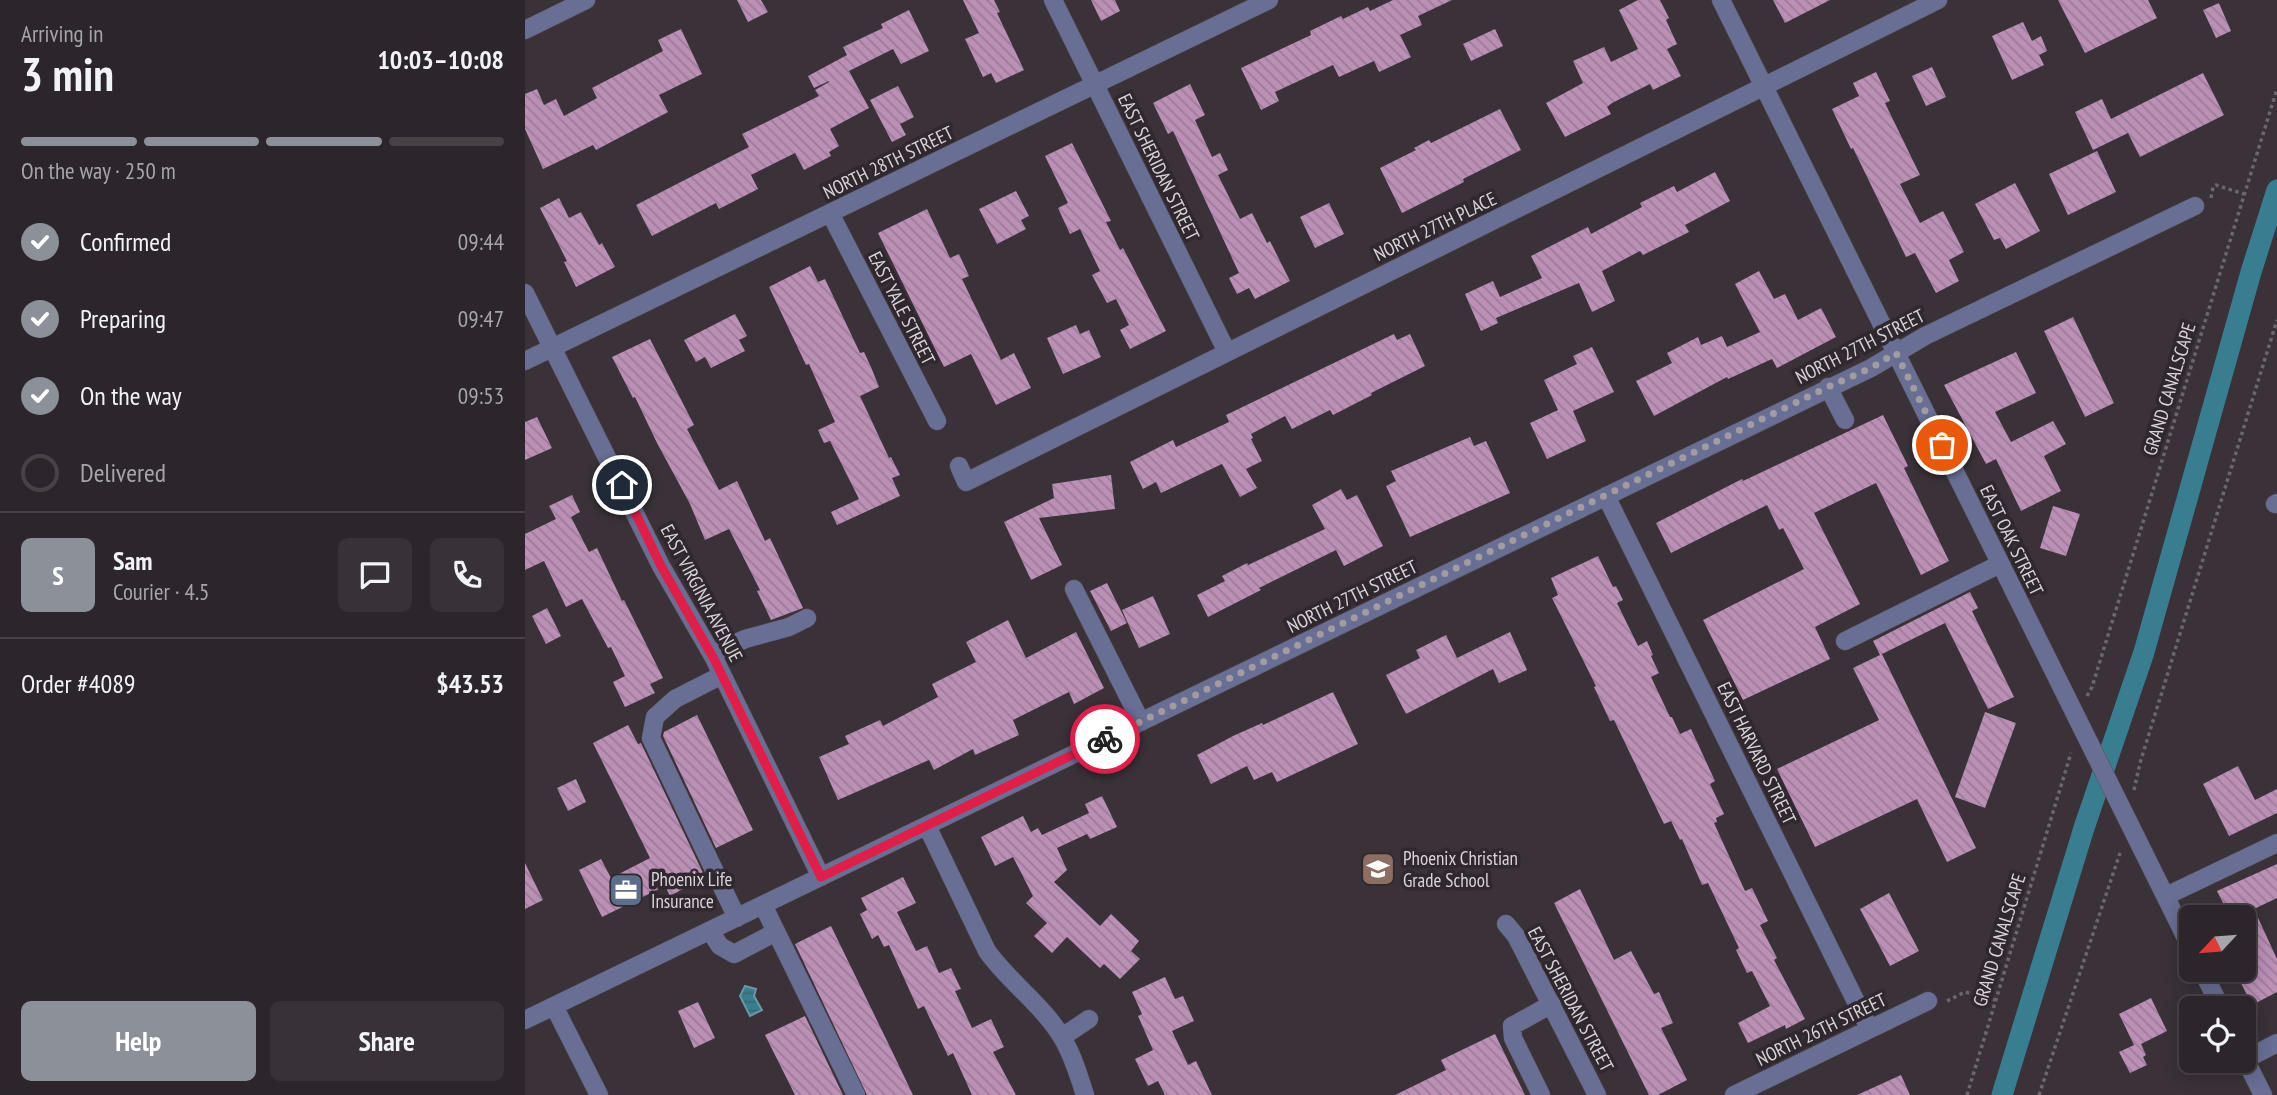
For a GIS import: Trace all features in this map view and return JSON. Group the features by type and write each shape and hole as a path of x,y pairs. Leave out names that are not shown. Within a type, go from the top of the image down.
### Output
{"street":[{"path":"525,30 586,0"},
{"name":"EAST SHERIDAN STREET","path":"1053,0 1227,352"},
{"name":"NORTH 28TH STREET","path":"525,361 1269,0"},
{"name":"EAST OAK STREET","path":"1721,0 2179,923"},
{"name":"NORTH 27TH PLACE","path":"959,466 966,482 1938,0"},
{"name":"NORTH 27TH STREET","path":"525,1020 1871,368 1925,336 2196,206"},
{"name":"EAST YALE STREET","path":"830,213 937,421"},
{"name":"EAST VIRGINIA AVENUE","path":"525,293 661,566 712,654 821,877"},
{"path":"1828,387 1845,420"},
{"name":"EAST HARVARD STREET","path":"1606,496 1869,1028"},
{"path":"1845,640 2000,564"},
{"path":"1074,589 1141,722"},
{"path":"712,654 745,639 789,627 807,618"},
{"path":"722,675 675,699 655,717 651,738 737,918"},
{"path":"927,826 987,951 1062,1037 1086,1095"},
{"path":"2166,896 2277,843"},
{"path":"763,905 856,1095"},
{"name":"EAST SHERIDAN STREET","path":"1506,924 1516,936 1597,1095"},
{"path":"710,931 720,946 734,954 776,932"},
{"name":"NORTH 26TH STREET","path":"1734,1095 1756,1089 1869,1028 1928,1001"},
{"path":"1541,1095 1513,1038 1512,1026 1552,1004"},
{"path":"554,1006 599,1095"},
{"path":"1062,1037 1089,1019"},
{"path":"2256,1052 2277,1043"},
{"path":"2253,1073 2263,1095"}],"path":[{"name":"GRAND CANALSCAPE","path":"2087,696 2092,688 2277,89"},
{"path":"2225,188 2244,194"},
{"path":"2134,790 2277,320"},
{"name":"GRAND CANALSCAPE","path":"1966,1095 2071,753"},
{"path":"2039,1095 2120,853"},
{"path":"1928,1001 1939,1004 1965,992 1995,1000"}],"water":[{"path":"745,986 756,989 754,996 762,1010 750,1016 740,996"}],"building":[{"path":"737,0 761,0 768,12 748,22"},
{"path":"963,0 994,0 1000,12 997,13 1024,70 996,83 991,73 983,77 965,39 979,33"},
{"path":"1091,0 1115,0 1120,11 1101,21"},
{"path":"1393,0 1452,0 1418,16 1422,25 1400,35 1411,57 1379,72 1374,61 1339,77 1333,65 1275,92 1279,101 1261,110 1241,68 1311,35 1310,31 1341,16 1343,19 1368,7 1370,11"},
{"path":"1638,0 1660,0 1677,44 1667,49 1681,76 1653,90 1650,84 1612,103 1607,107 1611,114 1565,137 1546,103 1583,83 1573,61 1604,47 1611,62 1638,49 1619,10"},
{"path":"1773,0 1830,0 1785,23"},
{"path":"2058,0 2148,0 2157,18 2085,53"},
{"path":"2219,3 2231,31 2216,38 2203,10"},
{"path":"909,10 929,51 901,64 893,49 849,71 869,108 830,129 839,146 829,152 831,156 804,170 795,153 751,175 758,189 719,209 716,203 652,236 636,205 749,147 742,134 819,96 815,90 829,82 814,88 808,76 847,55 843,47 883,28 881,24"},
{"path":"2023,22 2032,41 2041,36 2047,51 2039,55 2044,65 2012,80 1992,36"},
{"path":"681,29 702,74 659,95 668,112 596,150 593,145 543,169 525,129 525,94 537,89 544,105 556,99 564,116 597,98 592,88 663,51 658,40"},
{"path":"1495,29 1503,46 1471,61 1463,44"},
{"path":"1932,67 1946,97 1926,106 1912,76"},
{"path":"1876,72 1890,101 1885,103 1920,175 1900,184 1920,223 1943,211 1964,252 1949,260 1959,281 1936,293 1915,253 1906,257 1832,109 1859,96 1853,83"},
{"path":"2203,73 2224,115 2140,157 2128,133 2093,150 2075,112 2102,99 2111,119"},
{"path":"1190,84 1205,115 1195,120 1212,157 1220,153 1228,170 1218,175 1240,219 1252,213 1290,281 1255,299 1249,288 1237,294 1229,278 1239,273 1173,131 1168,134 1153,103"},
{"path":"898,86 914,117 900,124 906,135 892,142 870,100"},
{"path":"1500,109 1521,150 1402,213 1380,168 1416,150 1414,148 1429,140 1431,143"},
{"path":"1072,143 1111,221 1106,222 1120,250 1123,248 1166,331 1130,349 1120,330 1129,325 1116,299 1107,303 1092,275 1100,271 1080,229 1070,234 1058,208 1068,203 1045,156"},
{"path":"2097,151 2116,192 2068,215 2049,174"},
{"path":"1715,172 1730,201 1685,225 1689,232 1643,255 1640,251 1602,271 1615,301 1592,312 1579,283 1496,318 1498,323 1481,331 1465,294 1493,281 1500,297 1542,278 1531,256 1588,227 1591,234 1642,207 1640,203 1674,186 1677,192"},
{"path":"2015,183 2040,231 2006,249 2000,238 1994,240 1975,204"},
{"path":"1016,191 1029,216 1021,220 1026,229 997,244 979,209"},
{"path":"559,198 569,218 581,212 615,267 576,287 564,262 567,261 540,208"},
{"path":"1329,203 1344,234 1315,248 1300,217"},
{"path":"927,209 950,258 959,254 969,276 962,279 1001,360 1014,353 1031,388 996,405 971,354 944,367 878,233"},
{"path":"810,266 818,282 825,279 860,353 864,352 871,367 879,387 860,396 889,458 891,457 900,475 892,478 900,496 837,525 831,512 859,499 830,441 824,443 818,430 835,422 809,364 806,365 769,287"},
{"path":"1759,271 1774,299 1785,294 1798,320 1821,308 1836,337 1777,368 1772,359 1728,379 1727,377 1654,416 1636,381 1672,363 1667,353 1698,337 1701,345 1722,336 1727,347 1760,332 1735,284"},
{"path":"735,314 747,336 739,340 745,351 711,368 705,357 696,362 684,340"},
{"path":"2073,317 2114,403 2085,417 2044,331"},
{"path":"1076,325 1080,334 1089,330 1101,357 1063,374 1047,338"},
{"path":"1394,334 1397,340 1410,334 1425,366 1333,415 1330,410 1292,429 1285,416 1251,434 1262,461 1246,469 1257,488 1240,497 1222,464 1161,493 1156,482 1143,489 1130,462 1173,440 1176,447 1229,422 1226,415"},
{"path":"650,339 694,425 687,429 719,490 737,481 765,541 770,538 803,608 771,620 757,591 760,590 729,529 705,540 690,504 612,357"},
{"path":"1592,347 1614,392 1573,411 1586,441 1547,459 1530,423 1558,410 1544,380 1577,364 1573,356"},
{"path":"2016,352 2036,393 1995,412 2011,442 2053,421 2066,444 2044,456 2061,491 2021,511 1996,459 1986,464 1944,385"},
{"path":"1883,415 1908,466 1904,468 1949,561 1921,575 1876,483 1814,513 1860,604 1815,627 1830,659 1743,700 1703,620 1804,569 1783,528 1779,530 1767,505 1671,553 1656,523 1742,479 1743,481"},
{"path":"537,417 552,448 525,460 525,422"},
{"path":"1470,437 1474,446 1486,441 1510,493 1410,537 1386,486 1396,481 1391,471"},
{"path":"1111,475 1115,509 1039,518 1062,565 1031,580 1004,522 1054,498 1052,484"},
{"path":"1341,489 1347,500 1357,495 1383,546 1344,566 1336,550 1208,617 1197,595 1225,581 1222,576 1247,563 1248,565 1325,529 1312,505"},
{"path":"572,495 580,512 571,517 589,552 597,548 663,678 650,684 655,693 625,707 613,682 625,676 582,599 566,607 544,561 525,570 525,534 556,519 549,506"},
{"path":"2053,506 2080,514 2066,556 2040,548"},
{"path":"1598,556 1613,587 1616,586 1623,600 1617,603 1638,646 1647,641 1659,673 1651,677 1670,717 1680,734 1691,729 1715,781 1710,784 1724,814 1716,818 1717,822 1714,823 1745,891 1752,888 1768,921 1760,925 1777,958 1774,960 1805,1019 1786,1029 1785,1025 1748,1043 1738,1023 1770,1006 1752,971 1747,973 1736,950 1739,948 1708,883 1702,885 1671,821 1664,824 1614,720 1610,721 1594,687 1596,686 1552,598 1558,595 1551,578"},
{"path":"1107,583 1127,623 1111,631 1090,591"},
{"path":"1970,592 1978,608 1972,611 2014,697 1988,709 1945,623 1880,655 1873,641"},
{"path":"1153,596 1170,634 1139,648 1122,610"},
{"path":"547,608 561,636 546,644 532,616"},
{"path":"1008,620 1026,658 1076,632 1104,688 1074,704 1069,692 1013,720 1019,735 975,755 973,749 934,770 929,760 838,800 819,757 849,744 845,736 880,720 883,726 938,697 932,684 976,662 966,642"},
{"path":"1510,632 1527,670 1499,683 1493,669 1406,714 1386,675 1420,658 1416,650 1446,635 1457,658"},
{"path":"1882,654 1976,848 1947,862 1917,799 1815,847 1777,769 1879,720 1853,668"},
{"path":"1333,692 1358,744 1277,782 1272,772 1254,780 1247,766 1211,784 1197,755 1233,736"},
{"path":"1985,712 2016,723 1985,808 1955,797"},
{"path":"697,715 753,830 716,848 663,736 664,732"},
{"path":"628,725 638,744 641,743 705,877 670,896 665,886 602,917 579,870 601,859 611,878 650,858 593,743"},
{"path":"2238,766 2255,800 2277,789 2277,813 2229,836 2203,784"},
{"path":"576,779 586,802 568,811 557,788"},
{"path":"1102,796 1117,827 1090,839 1087,834 1057,848 1067,870 1054,882 1100,926 1111,914 1139,941 1131,951 1140,959 1120,979 1104,964 1100,968 1067,937 1052,953 1034,936 1047,923 1026,903 1033,896 1013,857 995,866 981,837 1023,816 1031,832 1038,828 1042,835 1089,813 1085,804"},
{"path":"525,863 543,900 525,909"},
{"path":"2277,864 2277,898 2256,908 2256,905 2224,905 2217,891"},
{"path":"903,877 916,903 897,912 916,951 927,946 939,973 951,968 961,989 955,991 972,1028 991,1019 1004,1047 993,1052 1016,1095 972,1095 953,1053 948,1056 924,1006 918,1009 889,945 884,947 878,935 872,939 860,914 867,910 861,898"},
{"path":"1580,889 1614,960 1631,951 1654,994 1659,992 1673,1023 1661,1028 1687,1080 1658,1095 1649,1095 1554,903"},
{"path":"1889,893 1919,951 1890,966 1860,909"},
{"path":"2256,913 2277,959 2277,992 2256,1003 2256,996 2248,996 2240,982 2256,982"},
{"path":"831,926 913,1095 867,1095 795,944"},
{"path":"1165,977 1175,999 1183,996 1194,1021 1172,1031 1188,1065 1196,1061 1212,1095 1165,1095 1158,1081 1148,1086 1135,1059 1153,1050 1138,1016 1142,1014 1132,992"},
{"path":"2151,998 2167,1031 2141,1044 2147,1065 2130,1073 2119,1052 2134,1045 2119,1014"},
{"path":"698,1002 715,1038 694,1048 678,1011"},
{"path":"805,1016 843,1095 795,1095 765,1035"},
{"path":"1495,1034 1525,1095 1395,1095 1446,1070 1441,1060"},
{"path":"1901,1075 1910,1095 1857,1095"}],"waterway":[{"path":"2002,1095 2084,828 2144,652 2251,272 2277,190"}],"way so far":[{"path":"1105,739 1871,368 1896,353 1942,445"}],"place":[{"name":"Phoenix Christian Grade School","path":"1378,869"},
{"name":"Phoenix Life Insurance","path":"626,890"}],"route":[{"path":"622,485 661,566 714,659 821,877 1105,739"}]}
